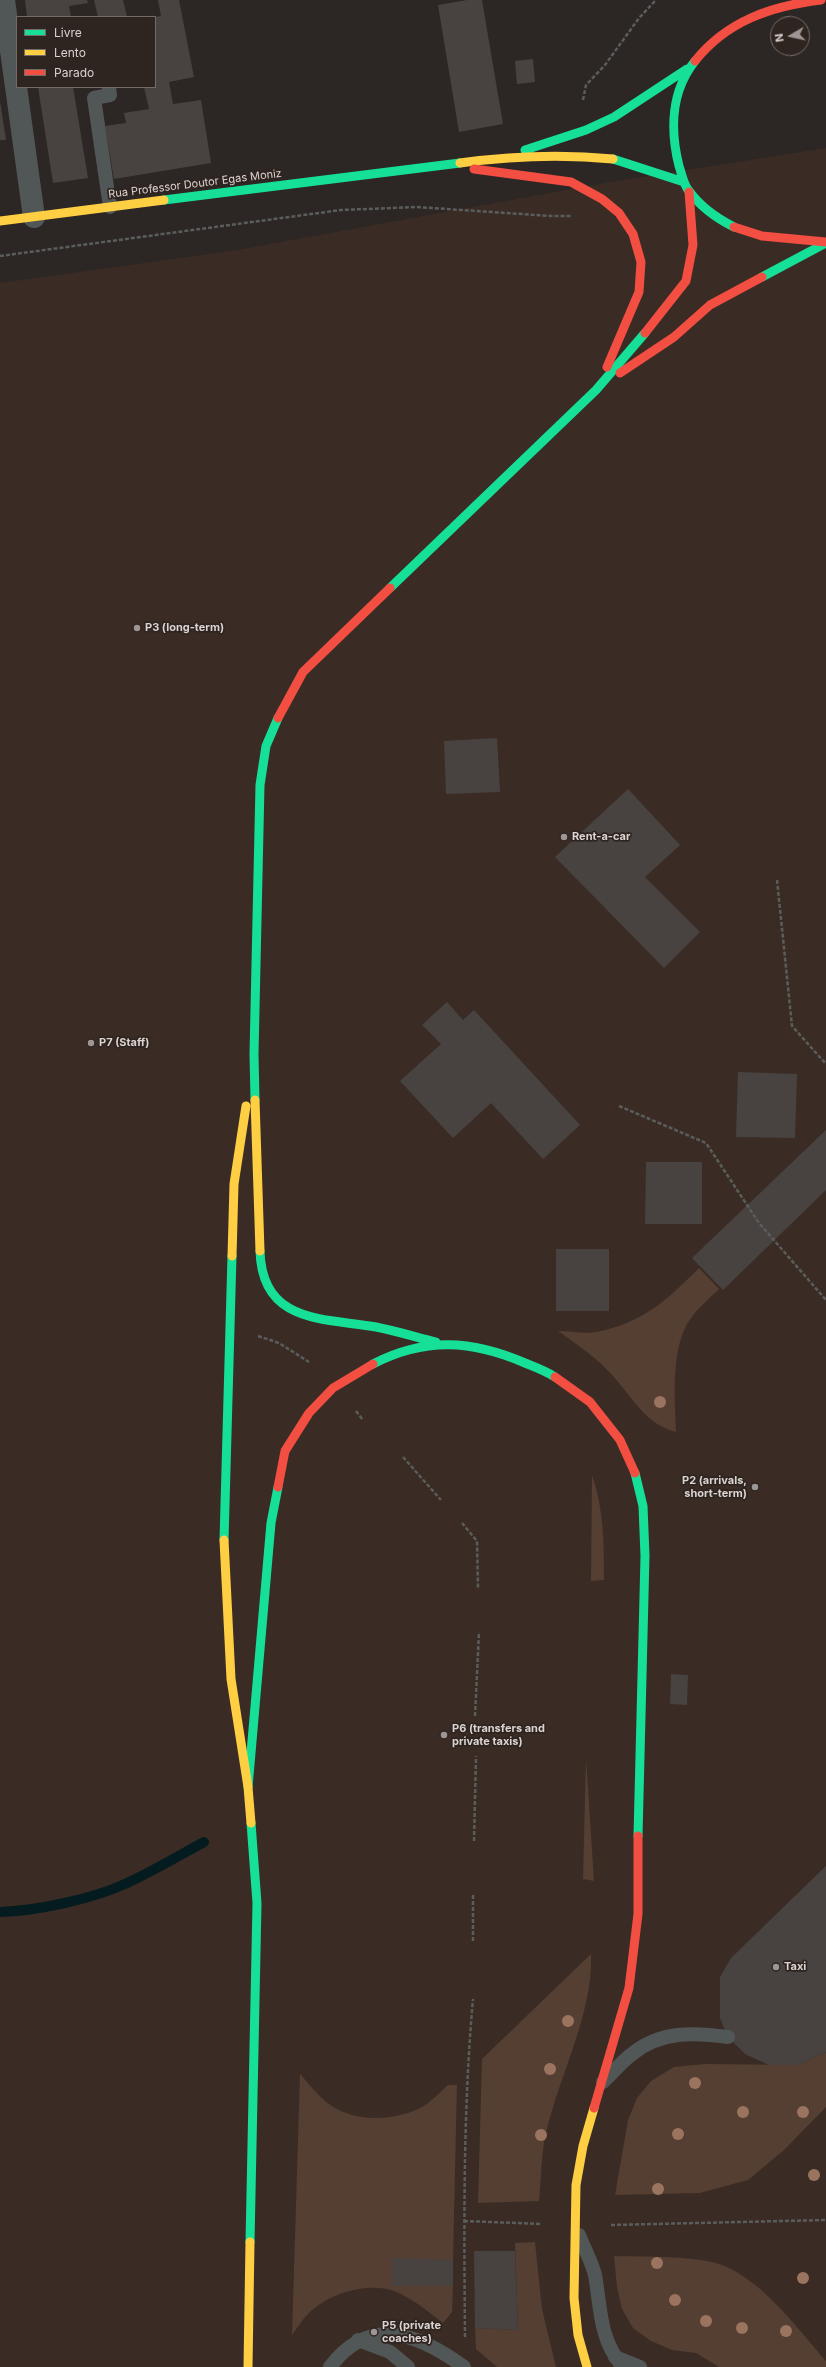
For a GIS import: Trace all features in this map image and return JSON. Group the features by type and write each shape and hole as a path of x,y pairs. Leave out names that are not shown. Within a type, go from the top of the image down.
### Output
{"street":[{"path":"4,0 16,87"},
{"path":"587,2367 578,2335 574,2298 576,2185 583,2146 629,1988 638,1914 638,1811 645,1556 642,1506 633,1467 620,1440 590,1402 552,1375 500,1352 471,1345 443,1344 376,1327 324,1322 296,1314 278,1301 265,1280 260,1260 254,1054 260,785 266,746 282,707 303,672 596,390 666,308 686,281 693,245 689,192 684,182 672,141 674,102 687,69 703,48 734,25 774,8 821,0"},
{"path":"507,157 586,130 614,116 687,69"},
{"path":"16,88 34,217"},
{"path":"507,157 586,156 618,159 684,182"},
{"name":"Rua Professor Doutor Egas Moniz","path":"0,222 507,157"},
{"path":"445,165 571,182 602,199 619,213 633,234 641,262 639,292 596,390"},
{"path":"689,192 726,223 760,237 826,243"},
{"path":"596,390 674,337 710,305 826,243"},
{"path":"248,2367 257,1903 248,1787 231,1679 223,1530 234,1184 254,1054"},
{"path":"248,1787 271,1523 286,1452 309,1413 333,1388 374,1363 406,1351 443,1344"}],"lane":[{"path":"109,88 110,94 94,98 110,207"},
{"path":"600,2085 632,2053 673,2034 699,2033 728,2037"},
{"path":"575,2225 594,2273 603,2332 619,2362 641,2366"},
{"path":"330,2367 340,2354 358,2340 389,2334 420,2340 464,2367"},
{"path":"358,2340 390,2352 408,2367"}],"path":[{"path":"777,880 792,1026 826,1064"},
{"path":"619,1106 706,1143 759,1223 826,1300"},
{"path":"251,1333 279,1343 309,1362"},
{"path":"356,1411 363,1420"},
{"path":"403,1457 441,1500"},
{"path":"462,1524 477,1541 478,1588"},
{"path":"475,1716 479,1632"},
{"path":"474,1841 476,1756"},
{"path":"473,1893 473,1941"},
{"path":"465,2340 464,2221 468,2064 473,1999"},
{"path":"612,2225 826,2220"},
{"path":"464,2221 542,2224"}],"shaded area":[{"path":"826,148 826,2367 0,2367 0,283 237,250 610,182"},
{"path":"699,1268 719,1289 691,1318 684,1330 680,1343 675,1373 676,1432 665,1428 648,1417 600,1363 558,1331 591,1333 627,1323 653,1309 665,1300"},
{"path":"592,1475 601,1514 604,1580 591,1581"},
{"path":"586,1758 594,1881 583,1879"},
{"path":"591,1954 590,1977 586,2001 573,2049 549,2120 544,2143 539,2201 478,2203 482,2059"},
{"path":"826,2052 826,2107 784,2150 748,2180 700,2193 615,2195 628,2120 637,2098 651,2081 674,2067 705,2064 799,2065"},
{"path":"300,2074 325,2101 335,2108 359,2117 372,2118 411,2112 432,2100 448,2085 457,2085 453,2260 392,2259 392,2285 453,2286 452,2312 443,2323 418,2304 398,2292 381,2288 370,2288 349,2291 328,2299 306,2316 292,2335"},
{"path":"535,2242 542,2309 556,2367 497,2367 476,2349 475,2328 518,2330 515,2243"},
{"path":"614,2256 702,2260 727,2267 742,2275 755,2285 781,2309 826,2361 826,2367 719,2367 696,2353 672,2350 651,2341 633,2328 622,2309 617,2287"}],"building":[{"path":"25,0 87,0 88,3 69,6 71,16 27,16"},
{"path":"94,0 123,0 127,16 98,16"},
{"path":"158,0 179,0 194,77 169,82 173,104 201,100 211,163 114,179 105,126 126,123 124,113 149,109 144,88 156,88 156,17 161,16"},
{"path":"467,0 482,0 503,124 459,132 438,5"},
{"path":"533,59 535,82 517,84 515,61"},
{"path":"38,88 73,88 88,178 53,183"},
{"path":"0,101 6,140 0,140"},
{"path":"497,738 500,792 446,794 444,741"},
{"path":"628,789 680,845 645,877 700,932 664,968 555,857"},
{"path":"447,1002 463,1020 474,1010 580,1125 543,1159 491,1103 453,1138 400,1081 441,1044 422,1025"},
{"path":"738,1072 797,1074 795,1138 736,1137"},
{"path":"826,1130 826,1190 723,1290 692,1258"},
{"path":"646,1162 702,1162 702,1224 645,1224"},
{"path":"556,1249 609,1249 609,1311 556,1311"},
{"path":"671,1674 688,1675 687,1705 670,1704"},
{"name":"Taxi","path":"826,1866 826,2052 799,2065 769,2065 745,2054 728,2037 720,2018 720,1977 731,1958"},
{"path":"474,2251 515,2251 518,2330 475,2328"},
{"path":"392,2258 453,2260 453,2286 392,2286"}],"waterway":[{"path":"0,1912 47,1907 97,1895 125,1884 204,1842"}],"traffic: fast":[{"path":"695,61 681,85 675,111 674,139 679,166 685,185 693,197 710,212 734,227"},
{"path":"525,150 586,130 614,117 687,69"},
{"path":"613,159 684,182"},
{"path":"164,200 460,163"},
{"path":"762,277 826,243"},
{"path":"390,588 596,390 645,333"},
{"path":"255,1100 254,1054 260,785 266,746 278,718"},
{"path":"260,1251 263,1275 272,1292 284,1305 299,1313 336,1322 376,1327 436,1342"},
{"path":"224,1540 232,1256"},
{"path":"373,1364 392,1355 411,1349 430,1346 467,1346 505,1355 540,1369 555,1377"},
{"path":"635,1473 643,1506 645,1556 638,1836"},
{"path":"248,1787 271,1523 278,1487"},
{"path":"250,2242 257,1903 251,1823"}],"traffic: slow":[{"path":"460,163 536,156 594,157 613,159"},
{"path":"0,221 164,200"},
{"path":"255,1100 260,1251"},
{"path":"232,1256 234,1184 246,1106"},
{"path":"224,1540 231,1679 248,1787 251,1823"},
{"path":"587,2367 578,2335 574,2298 576,2185 583,2146 594,2108"},
{"path":"248,2367 250,2242"}],"traffic: jam":[{"path":"695,61 721,35 751,18 785,6 821,0"},
{"path":"474,169 571,182 602,199 619,213 633,234 641,262 639,292 607,367"},
{"path":"645,333 686,281 693,245 689,192"},
{"path":"734,227 762,236 826,242"},
{"path":"620,373 674,337 710,305 762,277"},
{"path":"278,718 303,672 390,588"},
{"path":"278,1487 285,1451 309,1413 333,1388 373,1364"},
{"path":"555,1377 590,1402 620,1440 635,1473"},
{"path":"594,2108 629,1988 638,1914 638,1836"}],"place":[{"name":"P3 (long-term)","path":"137,628"},
{"name":"Rent-a-car","path":"564,837"},
{"name":"P7 (Staff)","path":"91,1043"},
{"name":"P2 (arrivals, short-term)","path":"755,1487"},
{"name":"P6 (transfers and private taxis)","path":"444,1735"},
{"name":"Taxi","path":"776,1967"},
{"name":"P5 (private coaches)","path":"374,2332"}]}
